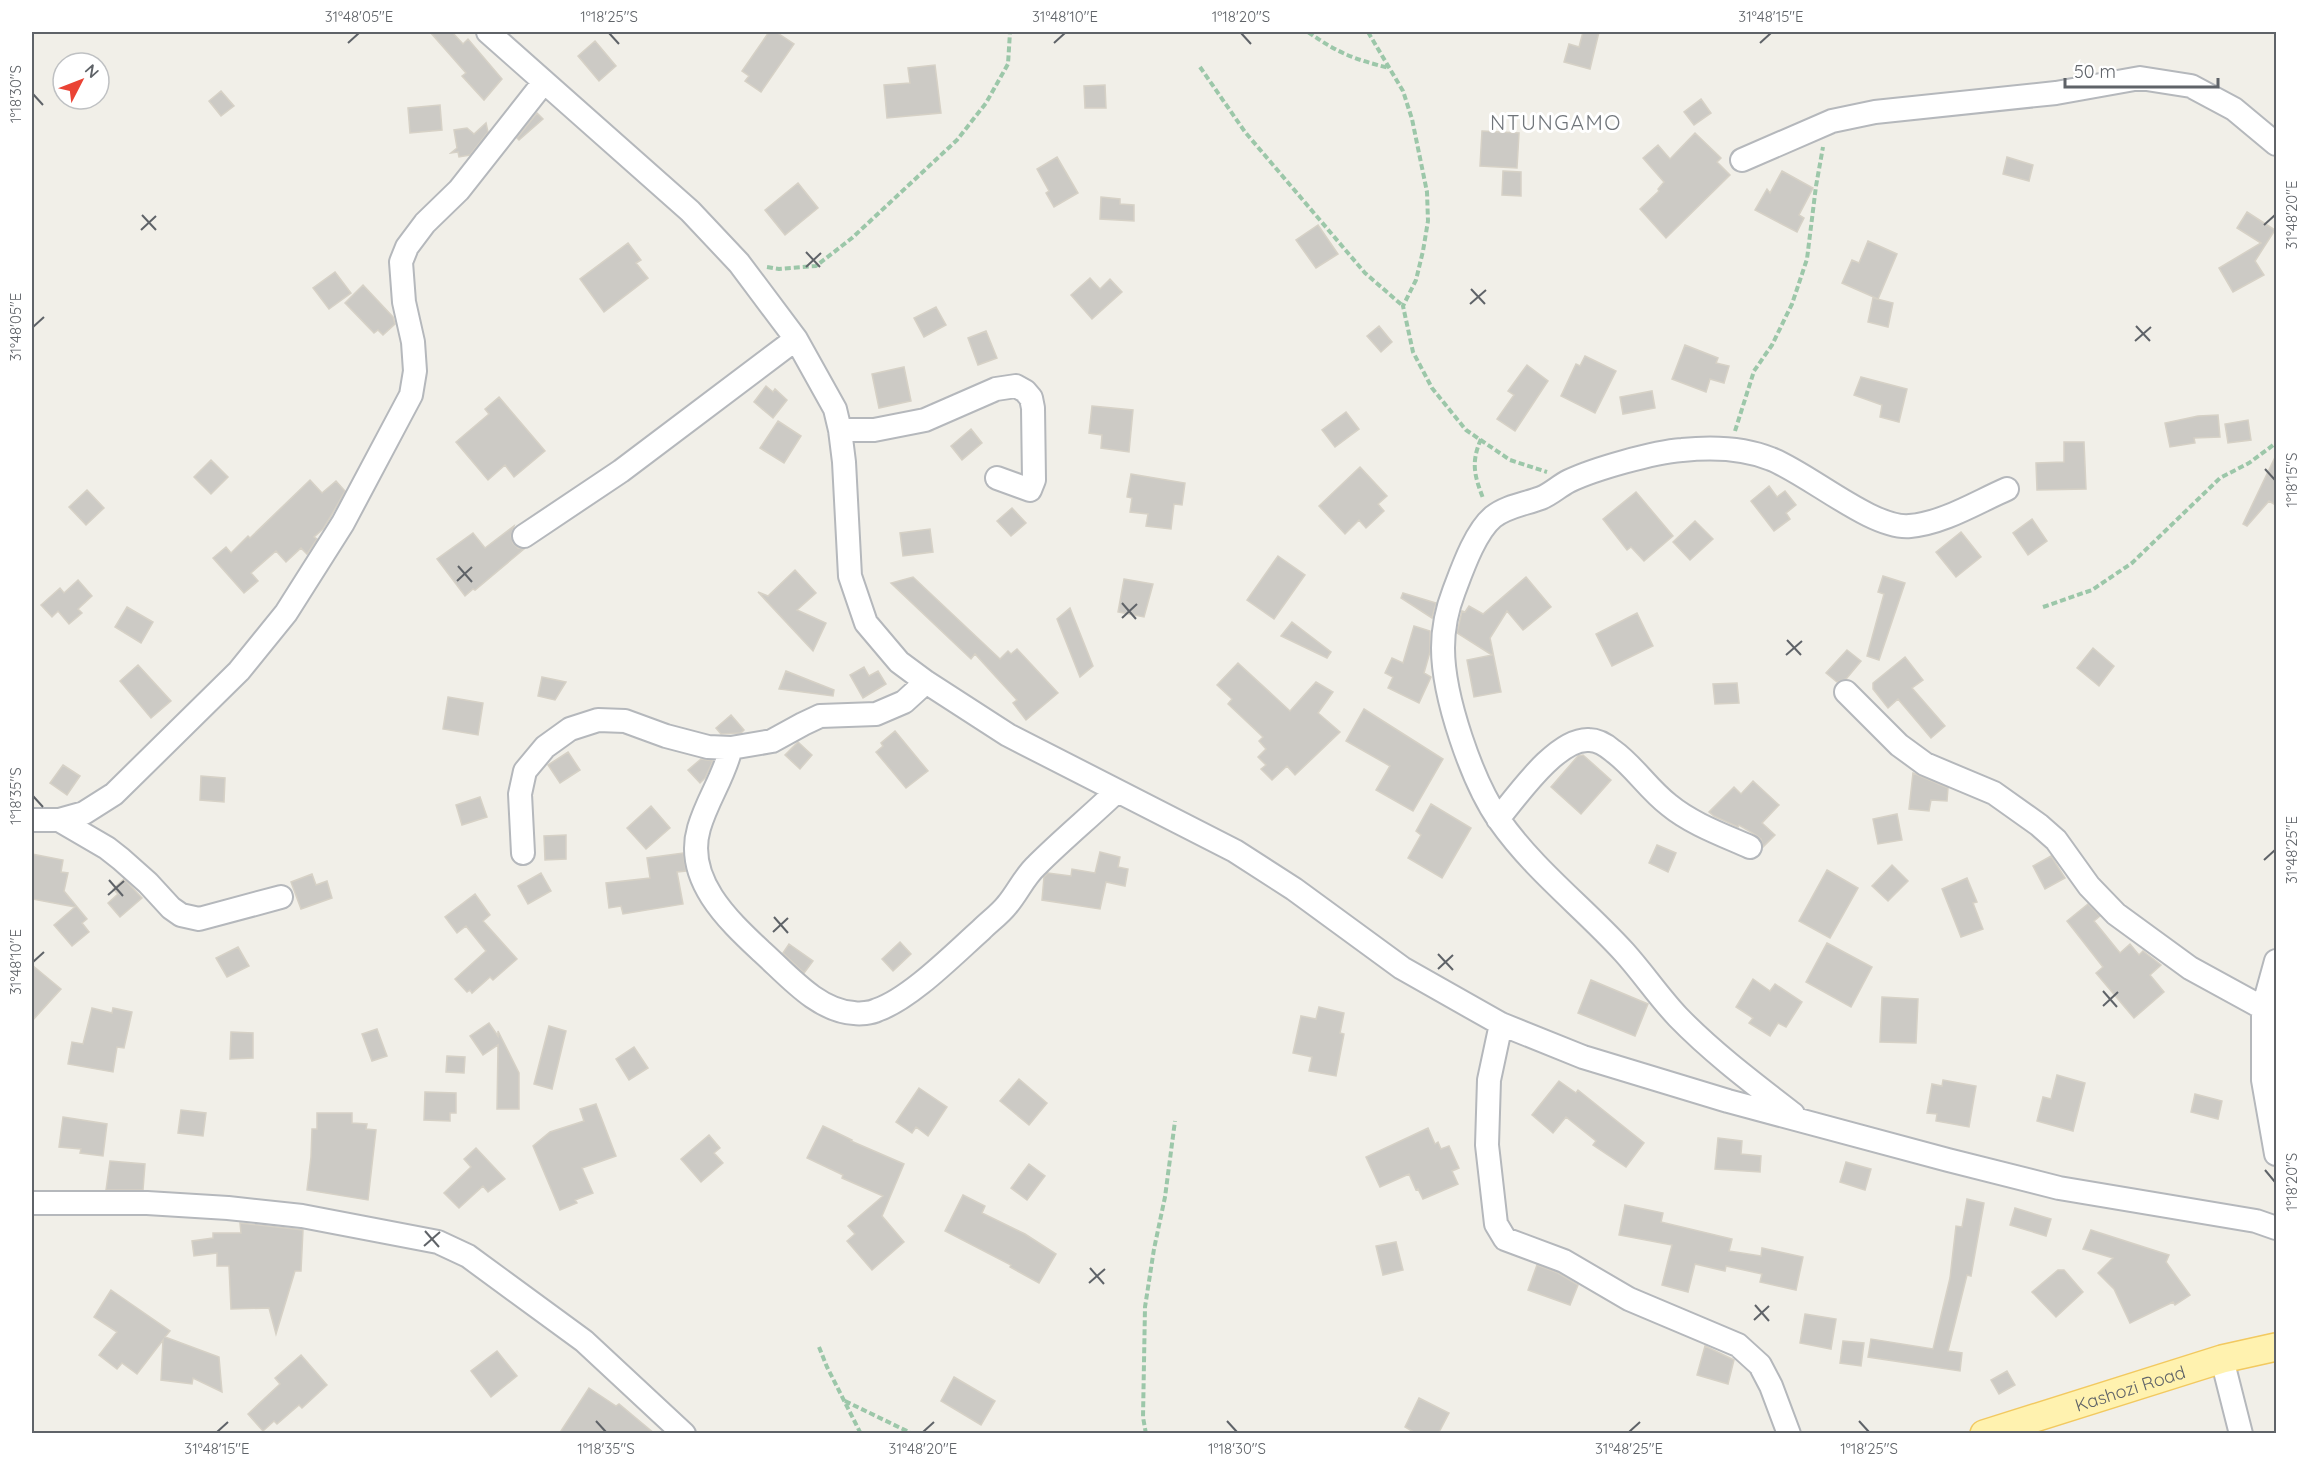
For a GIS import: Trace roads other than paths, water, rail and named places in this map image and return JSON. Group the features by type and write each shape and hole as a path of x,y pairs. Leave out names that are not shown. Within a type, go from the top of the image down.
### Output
{"main road":[{"name":"Kashozi Road","path":"1984,1434 2222,1359 2277,1347"}],"street":[{"path":"488,32 690,211 740,263 796,339 835,409 844,462 850,576 866,623 899,662 926,682 1008,735 1235,851 1294,889 1402,968 1502,1024 1583,1057 1728,1101 2059,1188 2256,1221 2277,1228"},
{"path":"1742,160 1832,121 1884,111 2056,93 2140,78 2191,86 2234,109 2277,144"},
{"path":"32,820 59,820 84,813 114,794 239,671 286,613 343,523 411,395 415,371 414,352 404,302 401,262 407,247 425,223 459,190 544,82"},
{"path":"524,536 621,471 796,339"},
{"path":"840,430 874,430 925,420 996,389 1016,386 1031,398 1033,408 1034,480 1030,490 997,478"},
{"path":"1798,1118 1707,1044 1678,1016 1624,952 1537,866 1498,819 1477,778 1457,725 1447,685 1443,648 1447,609 1479,534 1493,517 1517,504 1542,498 1570,480 1679,450 1731,449 1773,459 1866,513 1887,523 1908,527 1940,518 2007,489"},
{"path":"523,853 520,794 525,771 544,747 570,729 598,720 625,721 666,736 708,747 731,748 772,741 820,716 876,714 904,702 926,682"},
{"path":"1846,692 1899,746 1925,764 1994,793 2038,825 2056,840 2090,886 2116,914 2190,968 2263,1008"},
{"path":"1498,819 1542,766 1563,749 1575,742 1587,739 1600,742 1615,752 1669,806 1697,823 1750,847"},
{"path":"731,748 726,766 698,829 695,848 699,874 713,899 731,923 797,983 822,1002 855,1014 876,1011 938,968 1006,906 1035,866 1117,791"},
{"path":"59,820 107,848 181,915 199,920 281,897"},
{"path":"2277,961 2263,1008 2263,1080 2277,1154"},
{"path":"1502,1024 1489,1080 1487,1145 1496,1224 1505,1239 1564,1261 1629,1299 1738,1345 1760,1365 1771,1386 1789,1434"},
{"path":"32,1203 147,1203 228,1208 302,1216 438,1242 468,1256 584,1341 684,1434"},
{"path":"2222,1359 2241,1434"}],"district":[{"name":"NTUNGAMO","path":"1556,122"}]}
